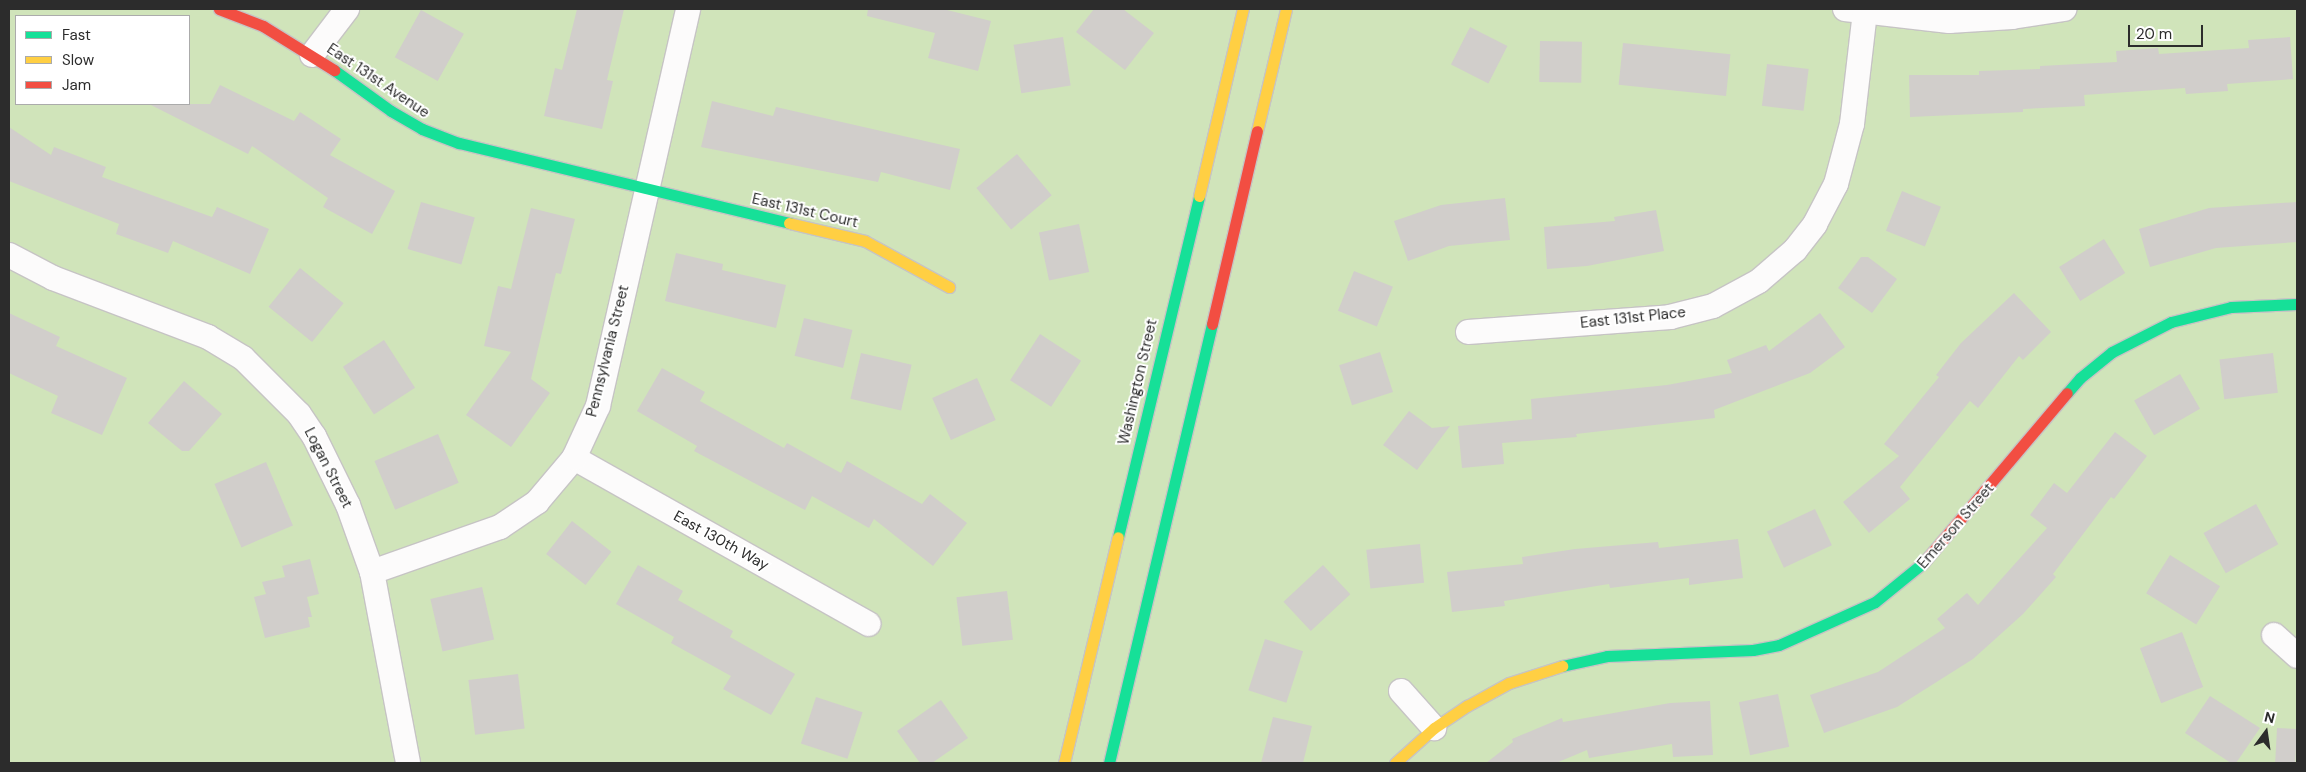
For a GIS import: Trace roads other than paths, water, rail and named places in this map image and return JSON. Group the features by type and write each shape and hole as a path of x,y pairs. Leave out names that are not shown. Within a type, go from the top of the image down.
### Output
{"street":[{"name":"East 131st Avenue","path":"219,9 263,26 312,55 391,111 422,129 496,154 645,188"},
{"path":"312,55 347,9"},
{"name":"Pennsylvania Street","path":"372,572 500,527 537,502 552,488 574,458 598,406 645,188 688,9"},
{"name":"Washington Street","path":"1064,763 1243,9"},
{"path":"1109,763 1286,9"},
{"path":"1855,10 1949,21 2012,17 2064,9"},
{"name":"East 131st Place","path":"1468,332 1670,316 1712,306 1759,281 1795,250 1815,224 1838,178 1852,124 1855,10"},
{"name":"East 131st Court","path":"645,188 865,241 949,287"},
{"name":"Logan Street","path":"9,255 53,278 208,336 244,358 278,390 314,436 348,506 372,572 408,763"},
{"name":"Emerson Street","path":"1396,763 1434,728 1509,683 1572,662 1607,656 1753,650 1779,645 1836,622 1875,602 1914,573 1949,538 2080,378 2112,352 2171,322 2231,307 2297,304"},
{"name":"East 130th Way","path":"574,458 869,624"},
{"path":"2274,635 2297,656"},
{"path":"1401,691 1434,728"}]}
